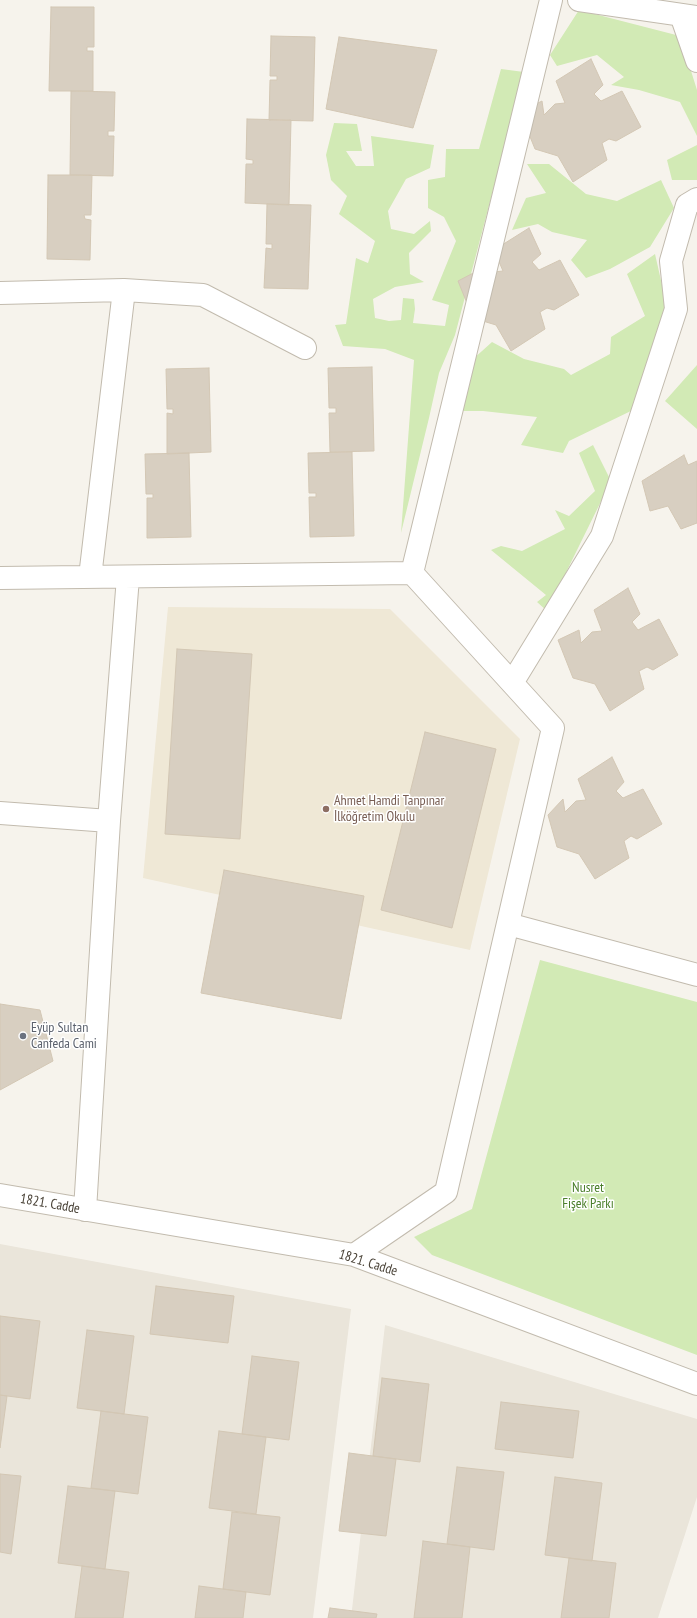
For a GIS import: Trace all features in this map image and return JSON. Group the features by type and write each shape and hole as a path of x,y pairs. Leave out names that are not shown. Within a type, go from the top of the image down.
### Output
{"street":[{"path":"412,573 551,0"},
{"path":"579,0 689,16 697,61"},
{"path":"512,683 602,536 676,309 671,261 687,205 697,199"},
{"path":"0,293 124,290 203,295 305,348"},
{"path":"90,578 124,290"},
{"path":"0,578 412,573 552,728 446,1192 354,1255"},
{"path":"85,1210 109,821 128,577"},
{"path":"0,813 109,821"},
{"path":"508,924 697,975"},
{"name":"1821. Cadde","path":"0,1195 354,1255 697,1384"}],"shaded area":[{"name":"Ahmet Hamdi Tanpınar İlköğretim Okulu","path":"168,607 390,609 520,739 470,950 143,878"},
{"path":"0,1244 351,1309 313,1618 0,1618"},
{"path":"385,1325 697,1419 697,1497 658,1618 351,1618"}],"green space":[{"path":"579,10 680,36 697,90 697,136 680,102 639,90 611,85 624,77 597,55 557,66 550,55"},
{"path":"501,69 524,72 455,335 439,373 401,533 414,360 385,349 343,346 335,325 346,324 356,258 368,263 375,241 339,214 347,196 331,180 326,155 334,123 357,124 362,151 346,151 356,166 374,166 371,136 434,145 430,168 406,179 388,211 391,229 414,234 430,221 431,231 409,253 410,274 424,282 395,287 373,299 375,318 389,321 401,320 403,298 414,299 415,309 413,323 445,326 449,305 432,300 456,241 444,217 428,208 428,180 445,177 446,149 479,149"},
{"path":"697,145 697,180 672,180 667,160"},
{"path":"527,164 549,164 586,194 617,201 661,180 674,208 650,247 610,269 586,278 571,260 587,240 552,232 538,224 512,230 526,198 546,193"},
{"path":"655,254 667,307 635,409 569,441 563,453 521,445 537,417 483,411 463,411 472,360 492,342 524,359 564,369 571,375 610,354 611,337 645,316 627,274"},
{"path":"697,365 697,429 665,401"},
{"path":"593,445 611,481 547,611 537,602 546,595 491,550 501,546 522,551 565,529 555,510 569,516 595,491 579,453"},
{"name":"Nusret Fişek Parkı","path":"540,960 697,1002 697,1355 432,1255 414,1237 472,1209"}],"building":[{"path":"51,7 94,7 94,47 87,47 87,51 93,51 93,91 49,91"},
{"path":"271,36 315,37 313,121 269,120 270,80 277,80 277,76 270,76"},
{"path":"339,37 437,50 413,128 326,109"},
{"path":"591,59 603,85 594,94 601,101 622,91 641,127 616,141 609,139 602,143 607,160 573,182 558,156 535,149 520,112 542,101 544,115 555,104 565,103 556,81"},
{"path":"71,91 115,92 114,131 108,131 108,136 114,136 113,176 70,175"},
{"path":"247,119 291,120 289,205 245,203 246,164 253,164 253,160 246,159"},
{"path":"48,175 92,175 91,215 84,215 85,219 91,220 90,260 47,259"},
{"path":"267,204 311,205 308,289 264,288 266,248 272,249 272,244 266,244"},
{"path":"529,228 541,254 532,262 539,270 560,260 579,295 554,310 547,308 540,312 545,329 511,351 496,325 473,318 458,281 479,270 493,272 503,271 494,250"},
{"path":"372,367 374,451 330,452 329,413 336,413 336,408 329,408 328,368"},
{"path":"209,368 211,452 167,454 167,413 173,414 173,409 167,409 166,369"},
{"path":"352,452 354,536 310,537 309,497 316,497 316,493 309,493 308,453"},
{"path":"189,453 191,537 147,538 147,498 153,498 153,494 146,494 145,454"},
{"path":"684,455 688,465 697,461 697,523 681,529 668,506 650,511 642,481"},
{"path":"628,588 640,614 632,622 638,630 659,619 678,655 653,670 647,667 639,671 644,689 610,711 595,684 573,678 558,640 579,630 581,643 592,632 602,631 594,610"},
{"path":"177,649 252,654 240,839 165,834"},
{"path":"425,732 496,749 452,928 381,910"},
{"path":"612,757 624,782 616,791 623,798 643,789 662,824 637,839 631,836 624,841 629,858 595,879 579,854 557,847 548,815 563,799 565,812 576,801 586,800 578,779"},
{"path":"224,870 364,896 341,1019 201,993"},
{"name":"Eyüp Sultan Canfeda Cami","path":"0,1004 40,1010 53,1061 0,1090"},
{"path":"156,1286 234,1296 228,1343 150,1334"},
{"path":"0,1316 40,1321 30,1399 0,1395"},
{"path":"87,1330 134,1336 124,1414 77,1408"},
{"path":"252,1356 299,1362 289,1440 242,1434"},
{"path":"382,1378 429,1384 420,1462 373,1456"},
{"path":"0,1395 7,1396 0,1448"},
{"path":"501,1402 579,1411 573,1458 495,1449"},
{"path":"101,1411 148,1417 138,1494 91,1488"},
{"path":"219,1431 266,1437 256,1514 209,1508"},
{"path":"349,1453 396,1459 386,1536 339,1531"},
{"path":"457,1467 504,1472 494,1550 447,1544"},
{"path":"0,1474 21,1476 11,1554 0,1552"},
{"path":"555,1477 602,1483 592,1561 545,1555"},
{"path":"68,1486 115,1491 105,1569 58,1563"},
{"path":"232,1512 280,1517 270,1595 223,1589"},
{"path":"423,1541 470,1547 462,1618 414,1618"},
{"path":"569,1558 616,1563 609,1618 561,1618"},
{"path":"82,1566 129,1572 123,1618 75,1618"},
{"path":"199,1586 246,1592 243,1618 195,1618"},
{"path":"330,1608 377,1614 376,1618 328,1618"}],"place":[{"name":"Ahmet Hamdi Tanpınar İlköğretim Okulu","path":"326,809"},
{"name":"Eyüp Sultan Canfeda Cami","path":"23,1036"}]}
